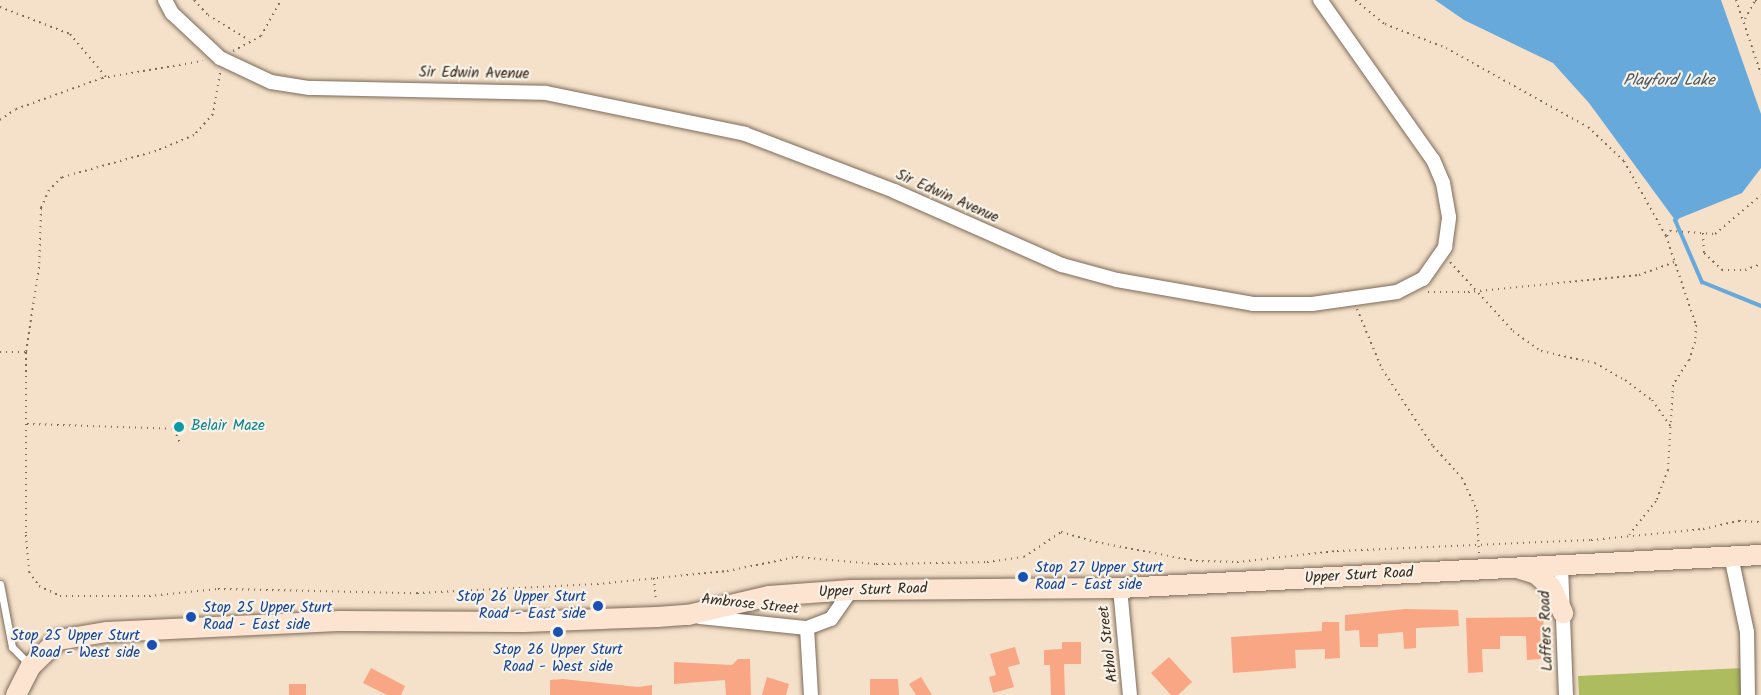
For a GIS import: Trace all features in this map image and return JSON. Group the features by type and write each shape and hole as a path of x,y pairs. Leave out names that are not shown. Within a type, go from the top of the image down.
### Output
{"main road":[{"name":"Upper Sturt Road","path":"16,695 31,666 58,640 107,632 338,621 524,622 657,617 688,615 769,596 851,590 1120,588 1761,555"},
{"path":"1518,568 1536,574 1551,587 1563,613"}],"street":[{"name":"Sir Edwin Avenue","path":"165,0 172,13 220,58 263,80 310,88 546,93 745,134 894,191 1062,265 1253,304 1312,304 1396,292 1422,279 1443,250 1449,216 1443,183 1433,160 1320,0"},
{"path":"1731,556 1747,632 1748,695"},
{"name":"Laffers Road","path":"1561,566 1566,695"},
{"name":"Athol Street","path":"1120,588 1130,695"},
{"name":"Ambrose Street","path":"688,615 807,628 831,619 851,590"},
{"name":"Ambrose Street","path":"807,628 811,695"}],"lane":[{"path":"0,584 12,647 31,666"}],"path":[{"path":"195,0 208,15 249,40 261,36 281,0"},
{"path":"1355,0 1385,24 1446,48 1588,127 1624,161 1666,236 1677,261 1696,326 1689,360 1673,385 1668,470 1656,501 1629,535"},
{"path":"1736,0 1745,19 1761,74"},
{"path":"1745,19 1755,1 1761,2"},
{"path":"0,7 70,34 106,77"},
{"path":"0,120 16,109 106,77 220,58 220,89 213,114 194,135 156,151 62,177 50,190 40,208 39,267 26,352 29,572 39,586 60,596 149,596 218,589 417,593 654,578 727,571 796,557 876,564 987,562 1024,557 1061,532 1174,557 1227,562 1337,551 1478,545 1703,529 1739,520 1761,522"},
{"path":"1666,236 1670,231 1715,234 1761,195"},
{"path":"1703,233 1704,253 1722,270 1746,270 1761,264"},
{"path":"1443,250 1476,291 1513,331 1541,351 1595,363 1625,380 1652,400 1671,428"},
{"path":"1396,292 1476,291 1639,275 1677,261"},
{"path":"1353,298 1382,369 1433,446 1462,478 1477,510 1480,570"},
{"path":"0,352 26,352"},
{"path":"27,424 174,429 180,442"},
{"path":"654,578 657,617"}],"green space":[{"path":"1743,668 1744,695 1579,695 1578,676"}],"water":[{"name":"Playford Lake","path":"1435,0 1721,0 1761,114 1761,168 1742,193 1675,220 1589,103 1553,63 1464,20"}],"building":[{"path":"1405,609 1458,610 1459,626 1416,628 1416,648 1404,649 1403,632 1378,634 1378,647 1360,647 1359,630 1345,631 1345,615"},
{"path":"1544,617 1541,659 1527,660 1526,636 1500,636 1500,649 1482,649 1483,672 1468,673 1466,618"},
{"path":"1322,622 1339,622 1340,658 1325,659 1325,649 1295,650 1296,668 1233,673 1231,637 1322,631"},
{"path":"1062,642 1081,642 1081,664 1064,664 1065,695 1051,695 1050,665 1044,665 1044,650 1062,649"},
{"path":"1015,647 1020,664 1008,667 1014,687 993,693 989,677 996,675 990,654"},
{"path":"1169,657 1192,682 1178,695 1171,695 1151,673"},
{"path":"738,659 750,659 751,695 726,695 725,680 674,684 674,662 732,665"},
{"path":"371,668 405,686 401,695 387,695 363,683"},
{"path":"767,677 789,684 786,695 762,695"},
{"path":"921,677 932,695 916,695 909,684"},
{"path":"563,679 638,687 652,685 652,695 550,695 550,680"},
{"path":"870,679 898,679 899,695 870,695"},
{"path":"289,684 306,684 306,695 289,695"}],"waterway":[{"path":"1677,218 1675,220 1702,282 1761,306"}],"place":[{"name":"Belair Maze","path":"179,427"},
{"name":"Stop 27 Upper Sturt Road - East side","path":"1023,577"},
{"name":"Stop 26 Upper Sturt Road - East side","path":"598,606"},
{"name":"Stop 25 Upper Sturt Road - East side","path":"191,617"},
{"name":"Stop 26 Upper Sturt Road - West side","path":"558,632"},
{"name":"Stop 25 Upper Sturt Road - West side","path":"152,645"}]}
